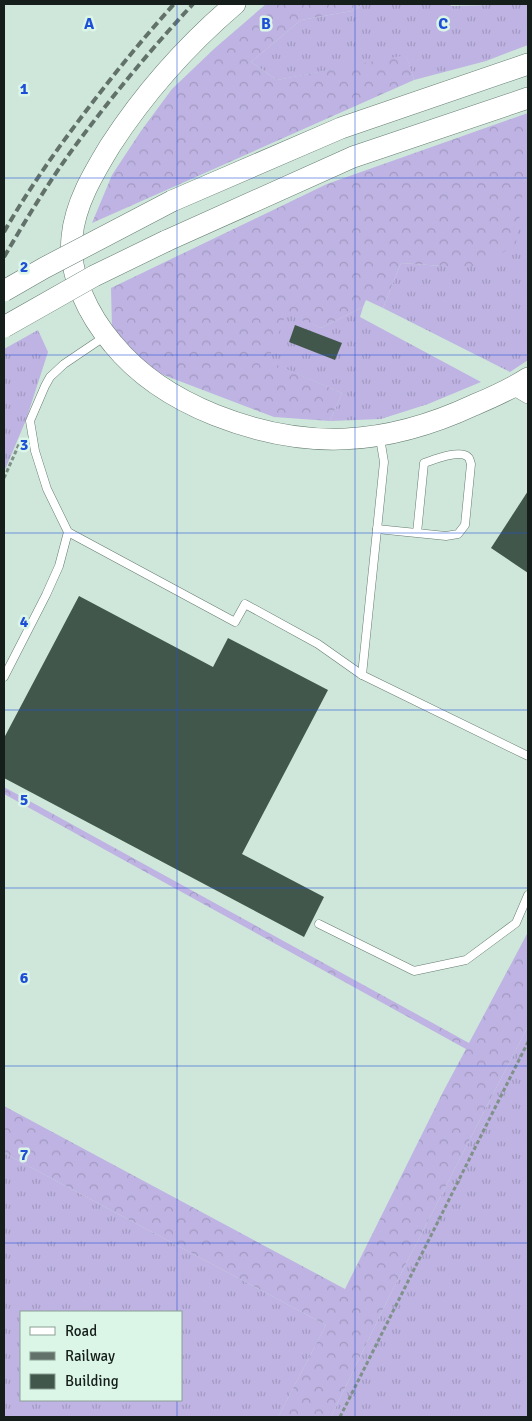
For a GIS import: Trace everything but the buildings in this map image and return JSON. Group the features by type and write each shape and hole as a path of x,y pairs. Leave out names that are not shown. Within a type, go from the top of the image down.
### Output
{"main road":[{"path":"236,4 188,47 155,85 122,129 97,168 84,193 73,228 73,259 82,292 106,336 128,361 161,388 188,403 248,427 302,437 335,440 380,436 412,429 523,387"},
{"path":"4,291 172,201 341,128 528,64"},
{"path":"4,327 94,276 353,157 528,98"}],"lane":[{"path":"106,336 64,364 50,378 30,421 35,451 47,489 68,532 235,622 245,604 318,644 362,675 528,756"},
{"path":"362,675 384,462 380,436"},
{"path":"377,528 417,533 451,536 458,534 463,528 471,464 469,457 466,455 454,454 424,463 417,533"},
{"path":"4,677 59,566 68,532"},
{"path":"319,924 414,971 466,960 516,923 528,895"}],"path":[{"path":"4,478 30,421"},
{"path":"340,1417 528,1042"}],"green space":[{"path":"266,4 363,4 352,11 301,20 251,62 277,80 406,55 414,80 92,223 112,175 172,89 215,48"},
{"path":"363,4 450,4 451,6 528,4 528,45 486,61 414,80 406,56 277,80 251,62 301,20 352,11"},
{"path":"528,113 528,176 524,181 516,244 482,266 401,263 383,308 366,300 363,307 321,328 286,314 268,361 342,393 330,421 274,417 153,371 112,329 111,288 327,184"},
{"path":"528,176 528,360 510,372 383,308 401,263 482,266"},
{"path":"363,307 360,317 481,382 428,404 381,419 330,421 342,393 267,361 286,313 321,328"},
{"path":"38,330 48,352 26,420 4,472 4,349"},
{"path":"4,787 469,1043 528,932 528,1026 388,1299 331,1417 278,1417 326,1325 4,1153 4,1106 345,1289 466,1049 4,794"},
{"path":"528,1026 528,1417 331,1417 388,1299"},
{"path":"4,1153 326,1325 278,1417 4,1417"}],"railway":[{"path":"4,232 37,178 74,127 126,60 174,4"},
{"path":"4,257 30,213 78,142 105,106 193,4"}]}
